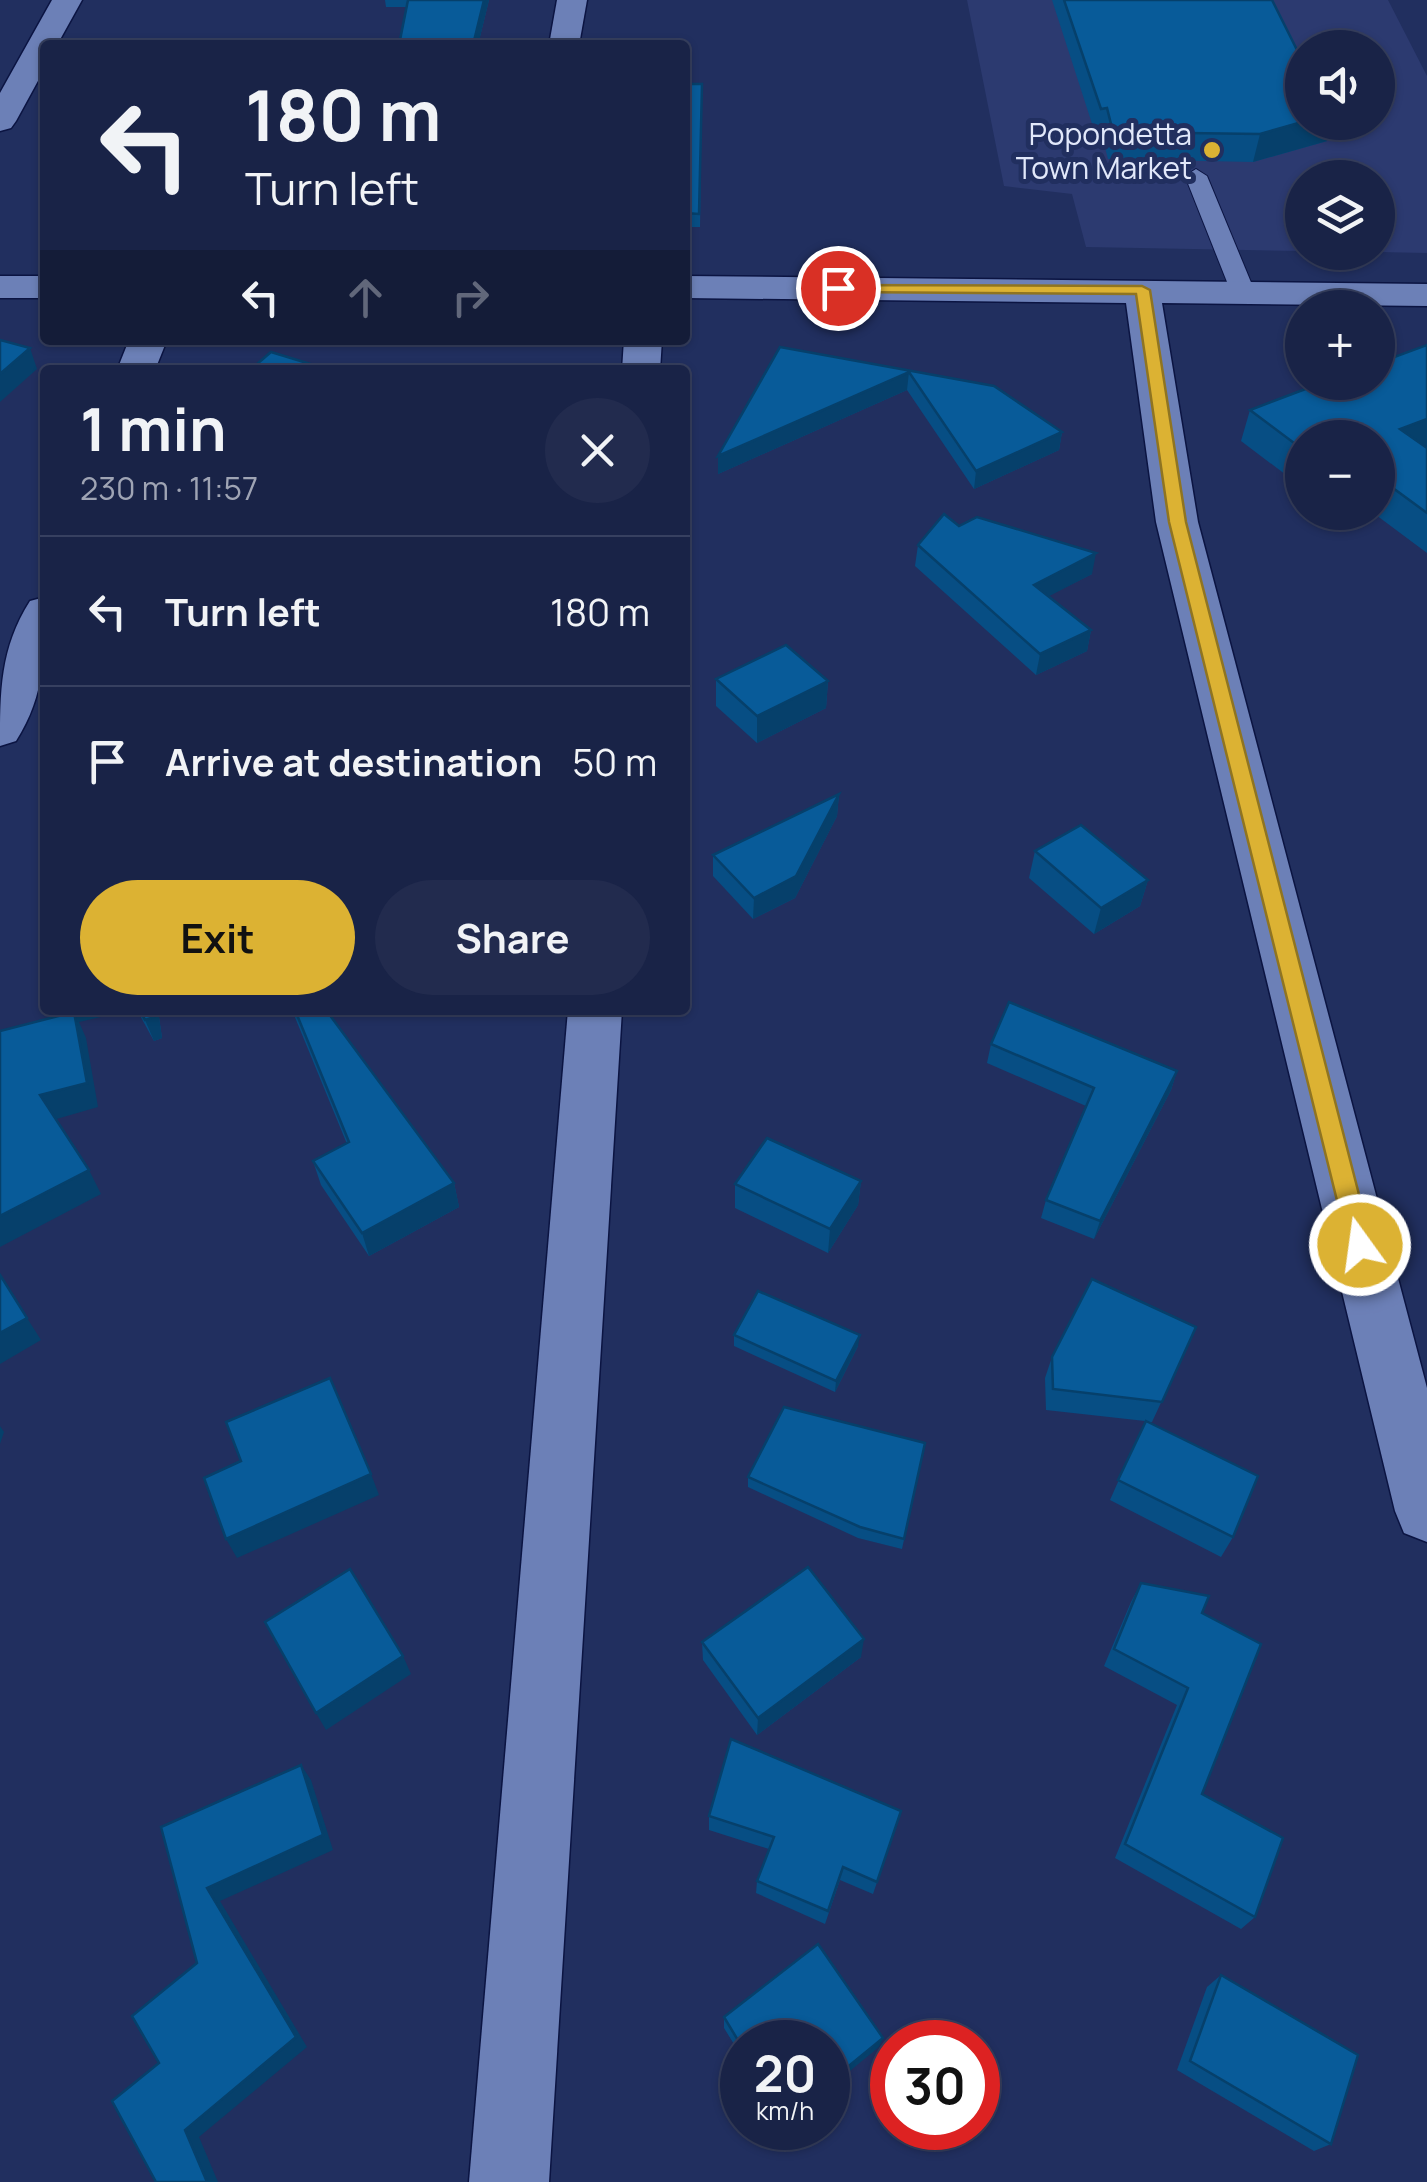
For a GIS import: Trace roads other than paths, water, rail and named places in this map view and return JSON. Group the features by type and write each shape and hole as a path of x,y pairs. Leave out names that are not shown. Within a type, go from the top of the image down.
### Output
{"street":[{"path":"45,40 67,0"},
{"path":"565,40 572,0"},
{"path":"0,121 40,49"},
{"path":"0,287 40,287"},
{"path":"690,287 1427,296"},
{"path":"1142,290 1178,522 1427,1511"},
{"path":"0,730 40,625"},
{"path":"509,2182 594,1015"}],"lane":[{"path":"1196,176 1243,292"}],"place":[{"name":"Popondetta Town Market","path":"1212,150"}]}
